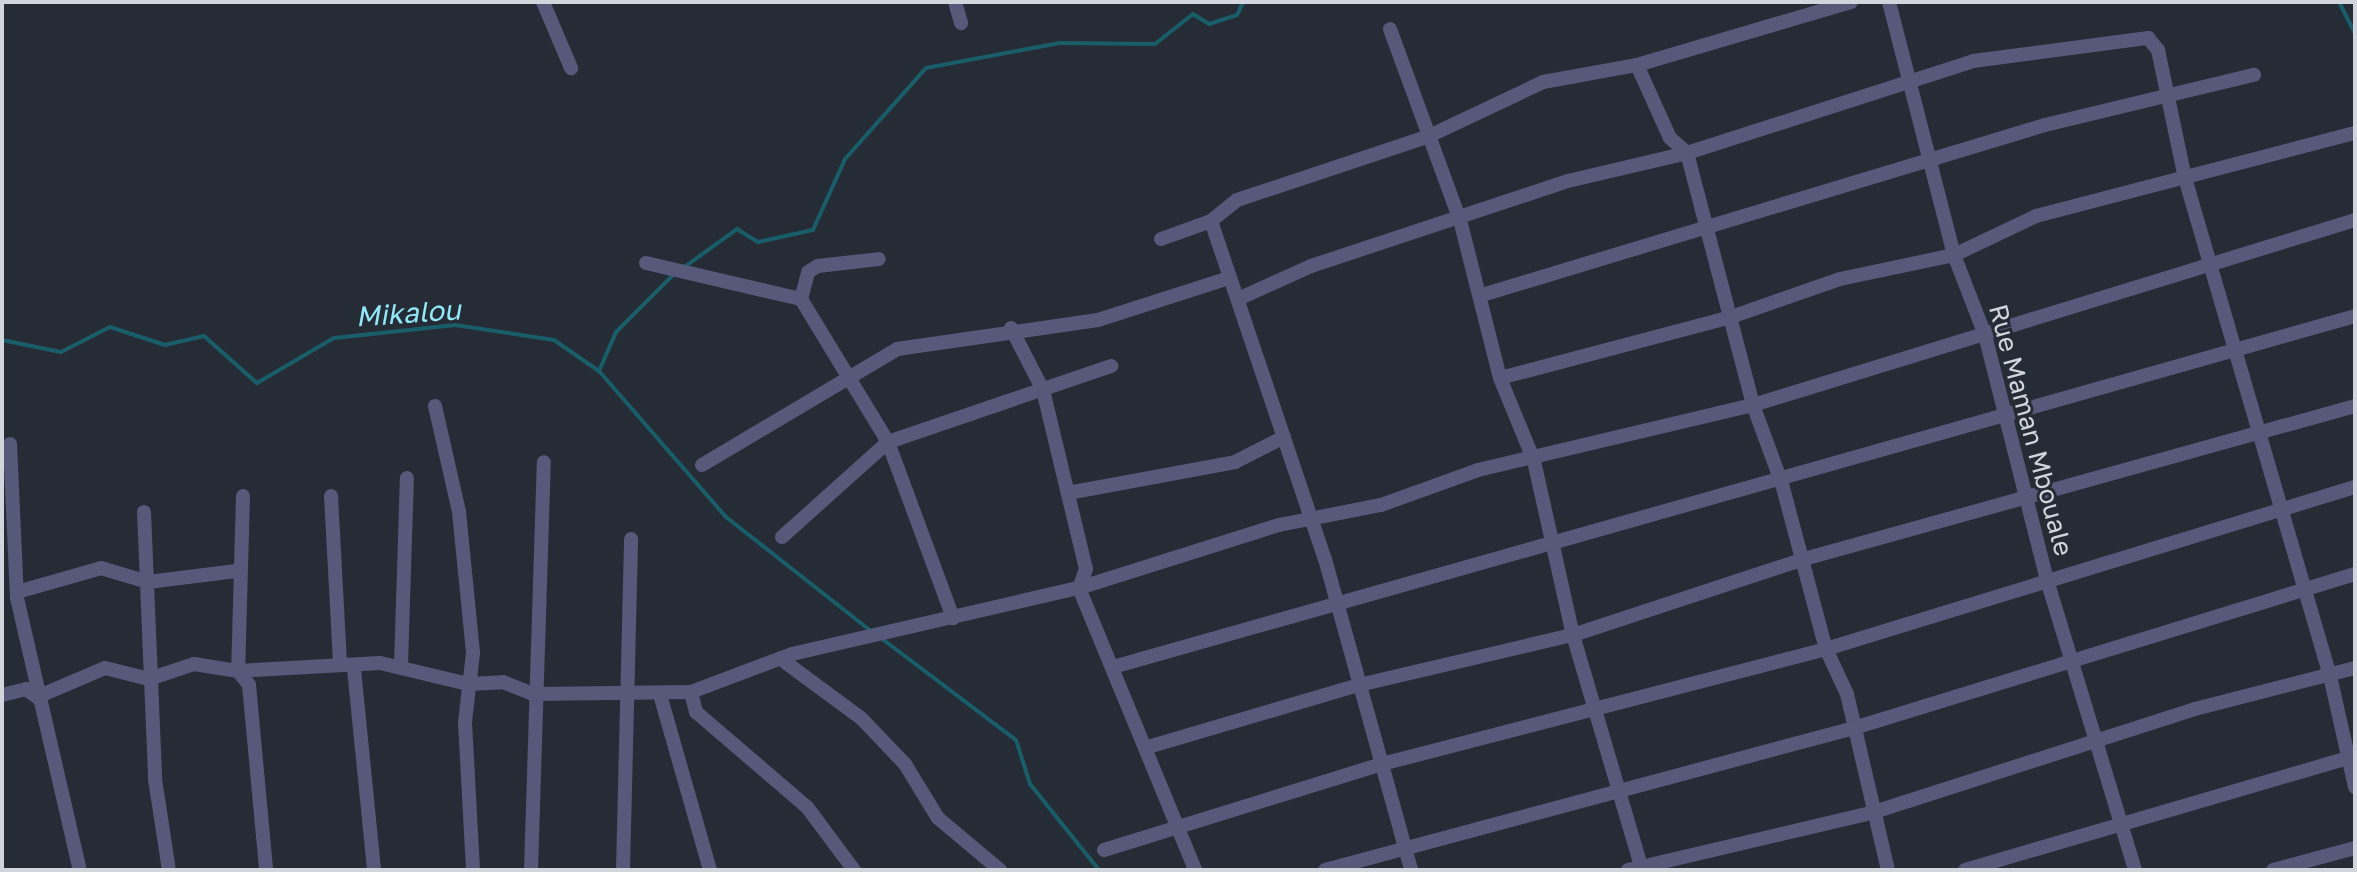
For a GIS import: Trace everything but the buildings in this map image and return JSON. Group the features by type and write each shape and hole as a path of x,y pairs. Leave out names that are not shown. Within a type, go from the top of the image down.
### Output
{"street":[{"path":"543,2 571,68"},
{"path":"955,2 961,23"},
{"path":"1161,239 1211,221 1237,200 1429,136 1543,82 1637,65 1851,2"},
{"name":"Rue Maman Mbouale","path":"1889,2 1954,255 1985,335 2001,415 2047,580 2135,870"},
{"path":"1390,29 1460,220 1482,295 1500,378 1534,461 1550,546 1593,709 1618,787 1637,869 1871,813 2098,744 2195,709 2355,668"},
{"path":"1238,299 1311,266 1460,220 1568,181 1687,153 1908,82 2017,53 2148,38 2158,50 2185,178 2330,676 2355,787"},
{"path":"1637,65 1670,138 1687,153 1753,405 1782,484 1826,649 1854,728 1871,813 1888,870"},
{"path":"1482,295 1931,165 2045,125 2167,99 2254,75"},
{"path":"1500,378 1731,317 1840,279 1954,255 2036,216 2355,133"},
{"path":"37,697 105,668 149,679 194,664 238,671 401,665 468,684 503,682 532,694 661,698 691,692 785,662 792,654 1079,588 1311,517 1753,405 2355,220"},
{"path":"1211,221 1311,517 1382,764 1400,845 1411,870"},
{"path":"879,259 818,266 808,272 801,299 888,442 953,618"},
{"path":"646,263 801,299"},
{"path":"702,465 897,349 1011,328 1098,320 1229,278"},
{"path":"1113,667 1782,484 2001,415 2234,347 2355,316"},
{"path":"1011,328 1043,390 1086,569 1079,588 1148,747 1195,870"},
{"path":"782,537 888,442 1111,366"},
{"path":"435,406 459,512 473,653 468,684 473,870"},
{"path":"1148,747 1359,685 1573,635 1804,559 2261,437 2355,406"},
{"path":"1068,493 1235,462 1284,437"},
{"path":"10,444 17,592 37,697 80,870"},
{"path":"531,870 532,694 544,462"},
{"path":"401,665 407,478"},
{"path":"1104,850 1181,832 1382,764 1826,649 2355,487"},
{"path":"243,496 236,571 238,671 249,685 266,870"},
{"path":"331,496 347,667 374,870"},
{"path":"144,512 149,679 169,870"},
{"path":"623,870 630,698 631,539"},
{"path":"17,592 101,568 148,582 236,571"},
{"path":"1325,870 1400,845 1854,728 2303,587 2355,574"},
{"path":"785,662 861,718 905,764 938,818 1000,870"},
{"path":"2,695 26,689 37,697"},
{"path":"691,692 696,712 807,807 854,870"},
{"path":"661,698 710,870"},
{"path":"1965,870 2123,827 2350,758"},
{"path":"2273,870 2355,848"}],"waterway":[{"name":"Mikalou","path":"683,268 737,229 758,242 813,230 845,159 926,68 1060,43 1155,44 1193,14 1209,24 1237,15 1243,2"},
{"name":"Mikalou","path":"2339,2 2355,34"},
{"name":"Mikalou","path":"2,340 61,352 110,327 165,345 204,336 257,383 334,338 455,325 554,340 599,371 616,332 673,275"},
{"path":"599,371 726,517 871,631"},
{"path":"881,638 1016,740 1030,784 1099,870"}]}
